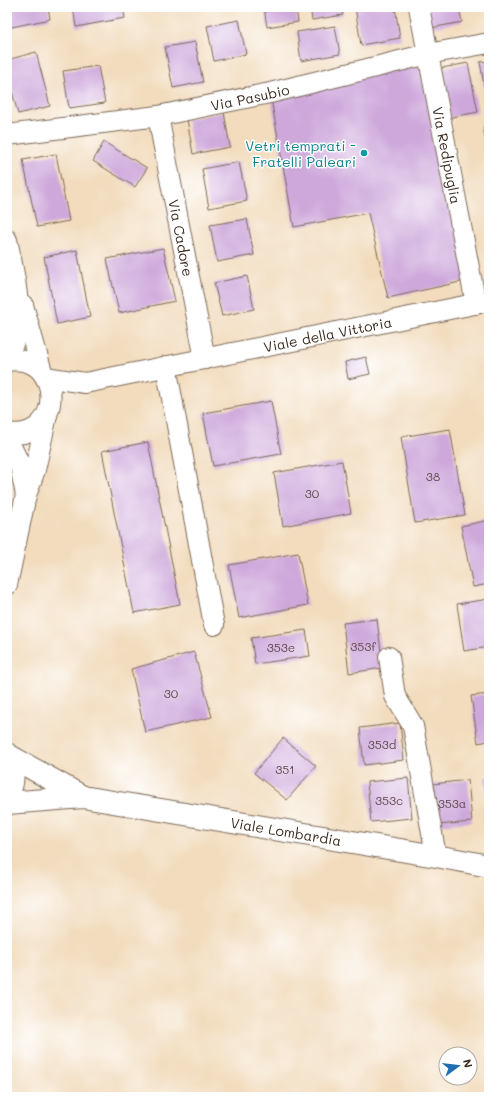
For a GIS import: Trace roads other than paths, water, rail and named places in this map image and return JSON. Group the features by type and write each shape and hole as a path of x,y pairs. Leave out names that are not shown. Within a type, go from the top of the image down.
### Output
{"main road":[{"name":"Viale Lombardia","path":"7,754 83,797"},
{"path":"7,754 12,767 13,779 7,796"},
{"name":"Viale Lombardia","path":"7,803 83,797 489,866"}],"street":[{"name":"Via Redipuglia","path":"419,7 483,303"},
{"name":"Via Pasubio","path":"7,135 158,116 270,93 428,54 489,43"},
{"name":"Via Cadore","path":"158,116 205,359"},
{"path":"7,240 18,294 26,314 51,394 38,458 26,495 7,586"},
{"path":"18,294 17,331 15,342 7,360 26,362 44,375"},
{"name":"Viale della Vittoria","path":"44,375 85,383 483,303"},
{"path":"166,366 214,625"},
{"name":"Viale della Vittoria","path":"7,433 27,432 40,424 48,412 85,383"},
{"path":"7,438 22,470 26,495"},
{"path":"389,657 395,696 413,726 436,856"}],"place":[{"name":"Vetri temprati - Fratelli Paleari","path":"364,153"}]}
